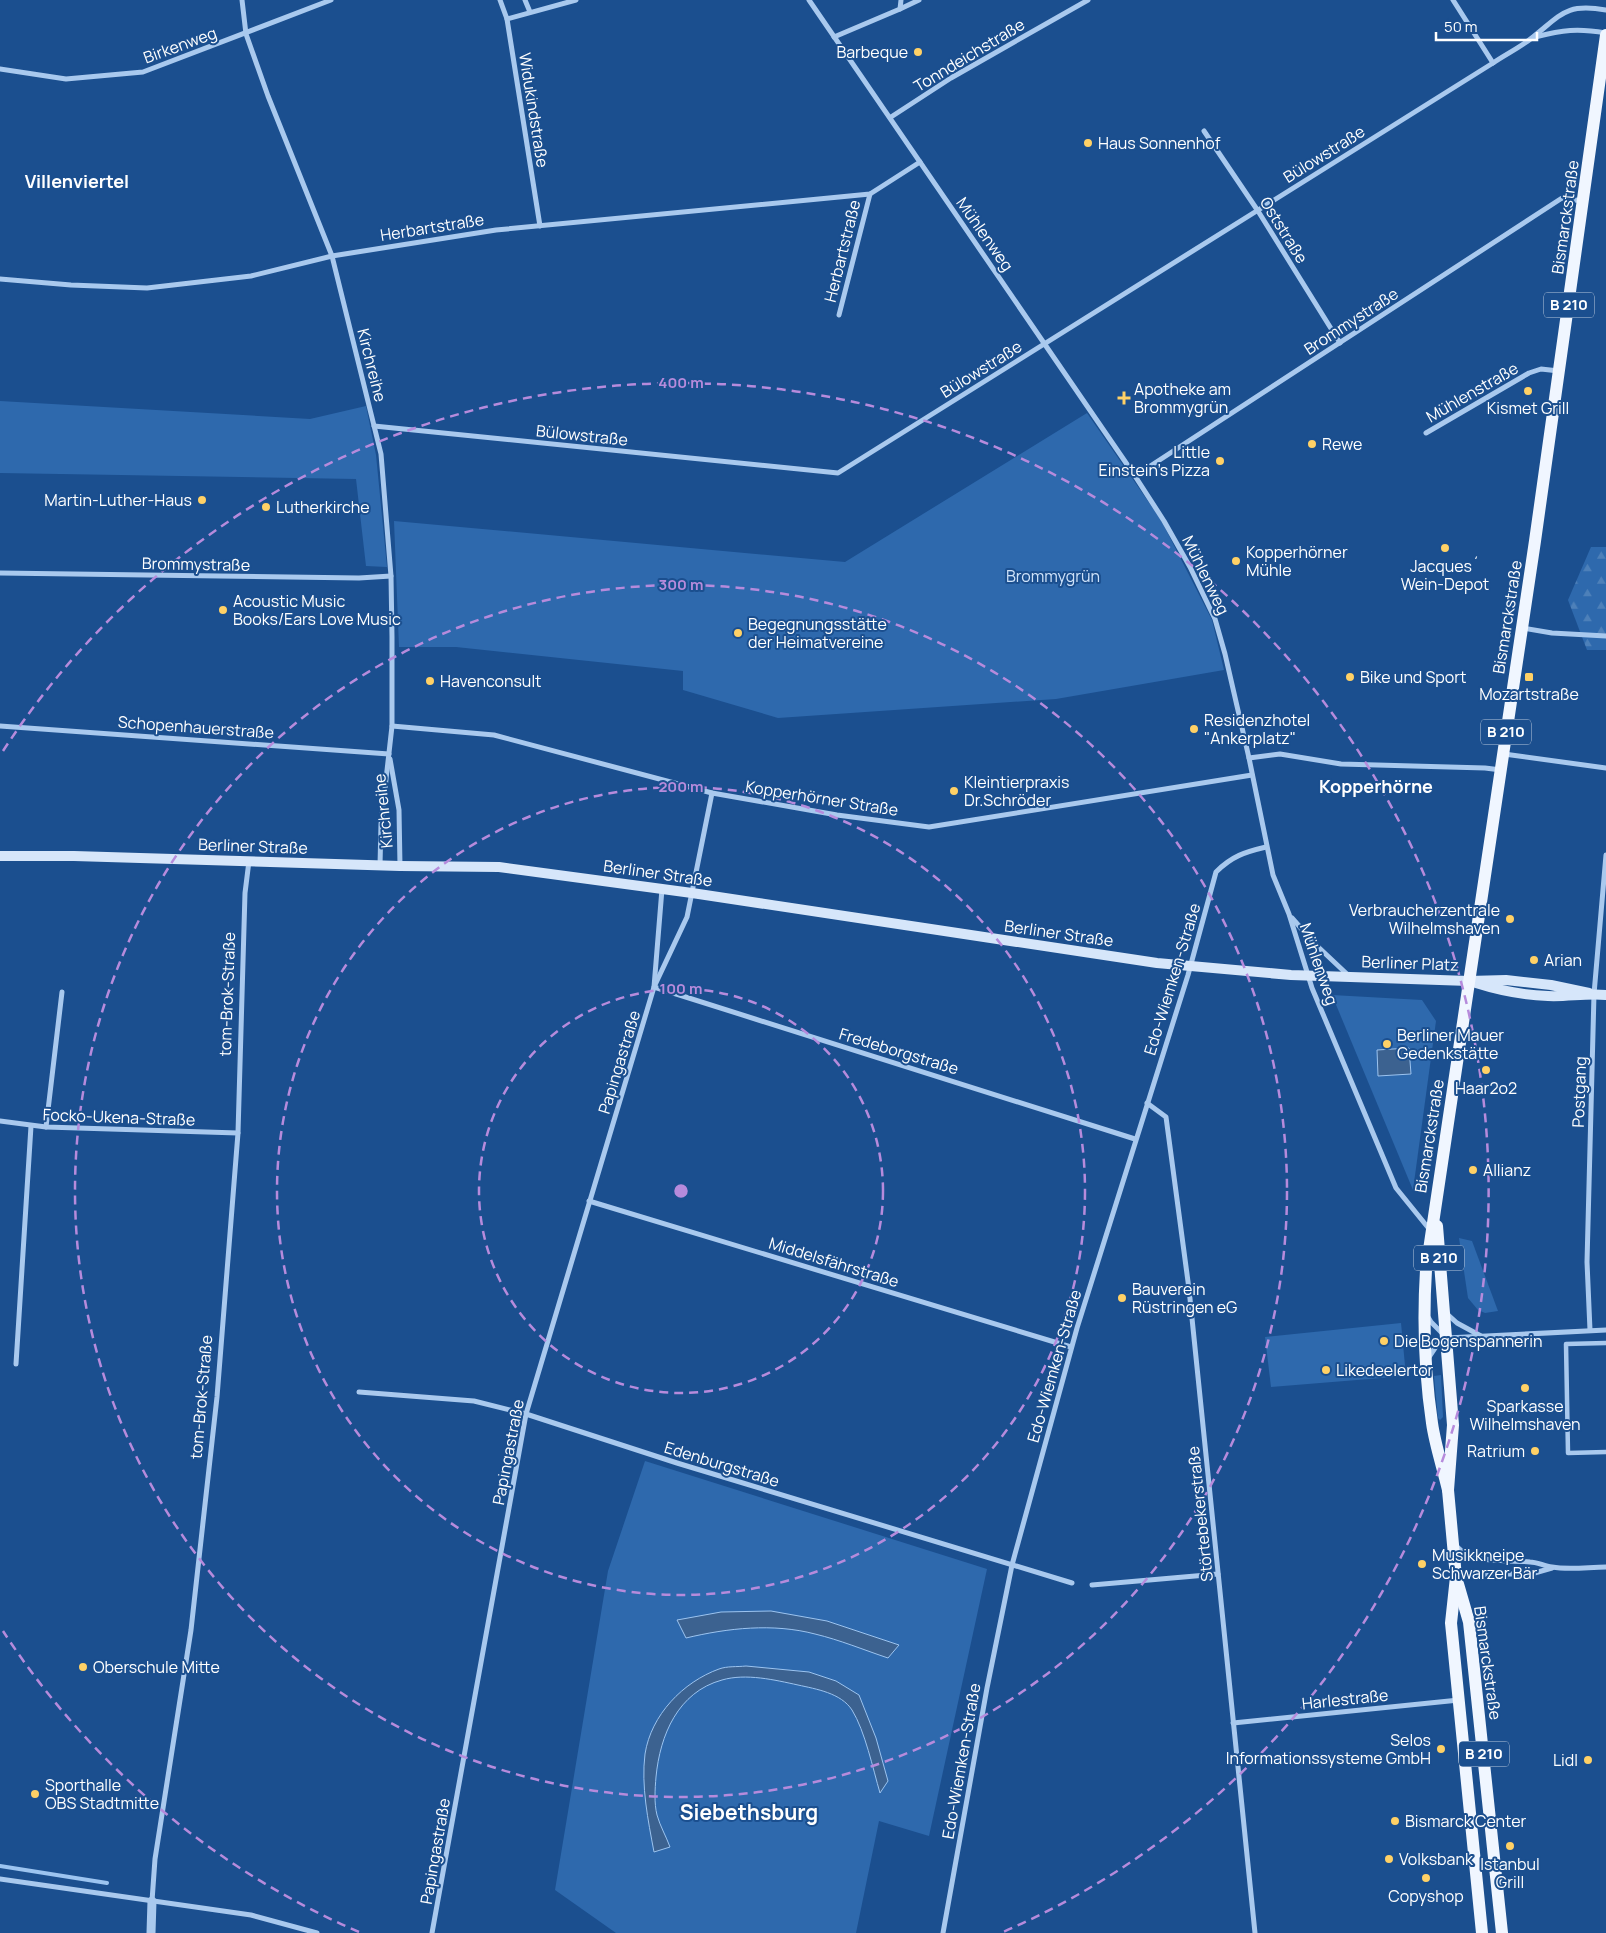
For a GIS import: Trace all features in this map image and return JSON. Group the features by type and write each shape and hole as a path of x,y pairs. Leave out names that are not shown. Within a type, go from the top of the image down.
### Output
{"main road":[{"name":"Bismarckstraße","path":"1448,1490 1432,1424 1427,1363 1426,1270 1504,754 1584,201 1602,100 1606,34"},
{"name":"Berliner Straße","path":"0,856 74,856 400,866 499,866 1190,966 1308,976"},
{"name":"Berliner Platz","path":"1308,976 1469,981 1505,992 1550,996 1606,995"},
{"name":"Bismarckstraße","path":"1435,1204 1453,1425 1448,1490 1452,1542 1456,1577 1469,1622 1502,1933"},
{"name":"Bismarckstraße","path":"1456,1577 1451,1623 1482,1933"}],"street":[{"name":"Kirchreihe","path":"242,0 246,34 268,96 332,256 381,454 391,576 392,726 381,824 380,865"},
{"name":"Birkenweg","path":"0,69 66,79 143,72 331,0"},
{"name":"Widukindstraße","path":"500,0 507,19 540,226"},
{"path":"525,0 530,12"},
{"path":"507,19 576,0"},
{"name":"Mühlenweg","path":"810,0 1135,476 1181,551 1215,619 1249,758 1273,875 1289,914 1308,976 1396,1188 1431,1230"},
{"path":"900,0 900,9"},
{"path":"834,37 919,0"},
{"name":"Tonndeichstraße","path":"891,117 951,78 1088,0"},
{"path":"1453,0 1493,63"},
{"name":"Bülowstraße","path":"374,426 838,473 1493,63 1532,38 1558,15 1569,9 1606,10"},
{"name":"Bülowstraße","path":"1532,38 1563,30 1578,29 1606,34"},
{"name":"Oststraße","path":"1204,131 1258,211 1340,343"},
{"name":"Herbartstraße","path":"0,279 70,285 147,288 251,276 332,256 496,230 870,194 920,162"},
{"name":"Herbartstraße","path":"839,315 870,194"},
{"name":"Brommystraße","path":"1135,476 1562,198 1584,201"},
{"name":"Mühlenstraße","path":"1426,433 1529,372 1541,369 1559,371"},
{"name":"Brommystraße","path":"0,574 359,578 391,576"},
{"path":"1521,628 1552,633 1606,636"},
{"name":"Schopenhauerstraße","path":"0,726 390,754"},
{"name":"Kopperhörner Straße","path":"392,726 494,735 712,793 837,815 929,827 1252,775"},
{"name":"Kirchreihe","path":"390,754 399,810 400,866"},
{"path":"1249,758 1280,754 1341,764 1501,770"},
{"path":"1504,754 1606,768"},
{"name":"Papingastraße","path":"432,1933 526,1414 654,988 687,917 712,793"},
{"name":"Edo-Wiemken-Straße","path":"943,1933 987,1688 1012,1564 1071,1347 1190,966 1216,872 1227,861 1266,847"},
{"name":"Postgang","path":"1590,1330 1587,1262 1591,994 1606,855"},
{"name":"tom-Brok-Straße","path":"151,1933 154,1859 200,1564 217,1397 238,1133 245,893 249,861"},
{"name":"Papingastraße","path":"654,988 662,889"},
{"name":"Berliner Platz","path":"1289,914 1316,944 1350,976"},
{"name":"Fredeborgstraße","path":"654,988 1135,1139"},
{"path":"46,1127 62,992"},
{"name":"Störtebekerstraße","path":"1147,1103 1166,1117 1189,1289 1255,1933"},
{"name":"Focko-Ukena-Straße","path":"0,1121 46,1127 238,1133"},
{"path":"16,1364 31,1126"},
{"name":"Middelsfährstraße","path":"589,1201 1071,1347"},
{"path":"1425,1310 1430,1322 1447,1338"},
{"path":"1444,1311 1458,1323 1481,1336"},
{"path":"1427,1363 1431,1352 1439,1342 1447,1338 1606,1330"},
{"path":"1606,1343 1566,1344 1568,1453 1606,1452"},
{"name":"Edenburgstraße","path":"359,1392 474,1401 526,1414 677,1464 1072,1583"},
{"path":"1452,1542 1461,1551 1471,1556 1492,1560 1531,1562 1553,1567 1606,1567"},
{"path":"1456,1577 1487,1574 1531,1574 1553,1567"},
{"path":"1092,1584 1218,1574"},
{"name":"Harlestraße","path":"1234,1723 1460,1700"},
{"path":"0,1879 251,1916 317,1933"}],"green space":[{"path":"0,401 310,419 366,406 376,455 387,567 366,566 356,479 0,473"},
{"name":"Brommygrün","path":"1087,413 1161,520 1212,620 1224,670 1056,699 778,718 683,690 683,671 456,647 399,647 394,521 845,562"},
{"path":"1591,547 1606,547 1606,650 1587,650 1568,600"},
{"path":"1332,995 1422,1000 1436,1021 1413,1190"},
{"path":"1459,1238 1472,1241 1498,1311 1485,1313 1478,1310 1468,1298"},
{"path":"1401,1323 1406,1376 1271,1387 1265,1337"},
{"path":"1441,1375 1443,1417 1440,1420 1438,1418 1434,1376"},
{"path":"645,1461 987,1569 929,1836 879,1821 856,1933 616,1933 555,1890 608,1571"}],"shaded area":[{"path":"1409,1048 1411,1074 1378,1076 1377,1050"},
{"path":"771,1611 827,1621 899,1645 888,1658 824,1636 783,1629 734,1629 686,1638 677,1620 721,1612"},
{"path":"746,1666 809,1672 836,1681 859,1695 876,1738 888,1781 880,1793 861,1728 852,1710 841,1699 820,1690 770,1679 741,1677 722,1680 694,1694 674,1717 667,1731 658,1761 655,1801 658,1819 670,1847 654,1852 646,1803 644,1766 648,1740 654,1726 671,1702 693,1682 719,1669"}],"waterway":[{"path":"0,1866 107,1883"}],"place":[{"name":"Barbeque","path":"918,52"},
{"name":"Haus Sonnenhof","path":"1088,143"},
{"name":"Kismet Grill","path":"1528,391"},
{"name":"Apotheke am Brommygrün","path":"1124,398"},
{"name":"Rewe","path":"1312,444"},
{"name":"Little Einstein's Pizza","path":"1220,461"},
{"name":"Martin-Luther-Haus","path":"202,500"},
{"name":"Lutherkirche","path":"266,507"},
{"name":"Jacques´ Wein-Depot","path":"1445,548"},
{"name":"Kopperhörner Mühle","path":"1236,561"},
{"name":"Acoustic Music Books/Ears Love Music","path":"223,610"},
{"name":"Begegnungsstätte der Heimatvereine","path":"738,633"},
{"name":"Bike und Sport","path":"1350,677"},
{"name":"Mozartstraße","path":"1529,677"},
{"name":"Havenconsult","path":"430,681"},
{"name":"Residenzhotel \"Ankerplatz\"","path":"1194,729"},
{"name":"Kleintierpraxis Dr.Schröder","path":"954,791"},
{"name":"Verbraucherzentrale Wilhelmshaven","path":"1510,919"},
{"name":"Arian","path":"1534,960"},
{"name":"Berliner Mauer Gedenkstätte","path":"1387,1044"},
{"name":"Haar2o2","path":"1486,1070"},
{"name":"Allianz","path":"1473,1170"},
{"name":"Bauverein Rüstringen eG","path":"1122,1298"},
{"name":"Die Bogenspannerin","path":"1384,1341"},
{"name":"Likedeelertor","path":"1326,1370"},
{"name":"Sparkasse Wilhelmshaven","path":"1525,1388"},
{"name":"Ratrium","path":"1535,1451"},
{"name":"Musikkneipe Schwarzer Bär","path":"1422,1564"},
{"name":"Oberschule Mitte","path":"83,1667"},
{"name":"Selos Informationssysteme GmbH","path":"1441,1749"},
{"name":"Lidl","path":"1588,1760"},
{"name":"Sporthalle OBS Stadtmitte","path":"35,1794"},
{"name":"Bismarck Center","path":"1395,1821"},
{"name":"Istanbul Grill","path":"1510,1846"},
{"name":"Volksbank","path":"1389,1859"},
{"name":"Copyshop","path":"1426,1878"}],"district":[{"name":"Villenviertel","path":"77,182"},
{"name":"Kopperhörne","path":"1376,787"},
{"name":"Siebethsburg","path":"749,1813"}]}
